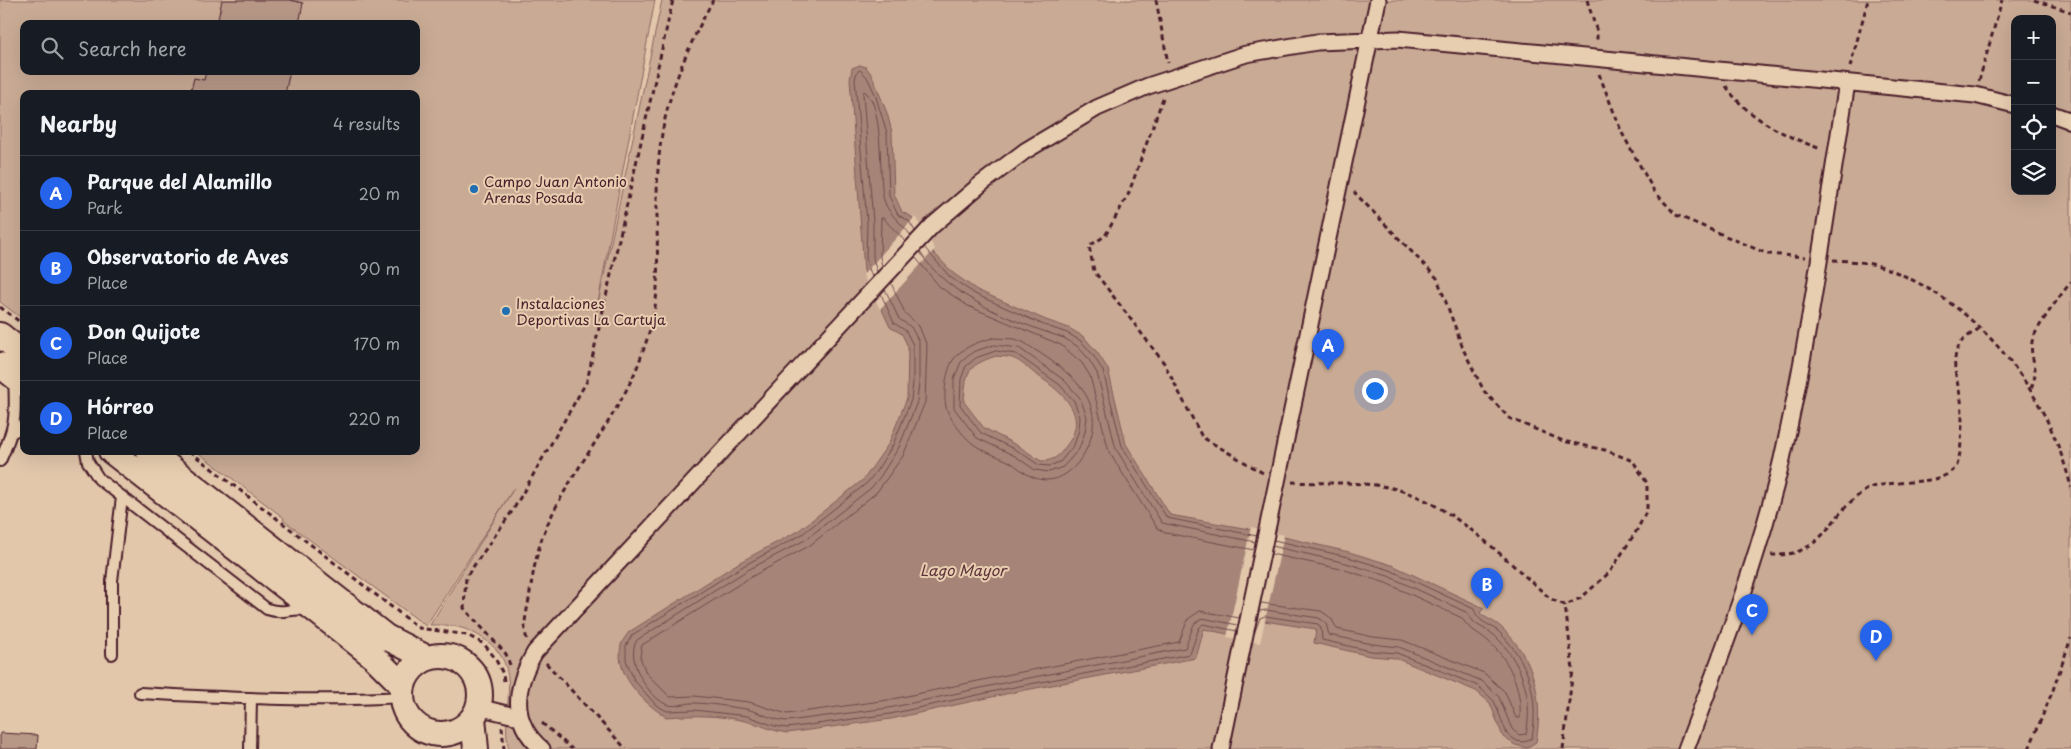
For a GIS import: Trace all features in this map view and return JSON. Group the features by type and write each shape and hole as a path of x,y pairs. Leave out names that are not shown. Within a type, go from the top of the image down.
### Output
{"street":[{"path":"1221,749 1378,0"},
{"path":"542,749 531,740 519,717 519,689 524,670 536,652 932,226 981,184 1060,128 1097,108 1170,78 1246,54 1317,42 1370,39 1398,39 1716,72 1975,95 2011,104"},
{"path":"1686,749 1726,645 1785,442 1847,83"},
{"path":"2056,116 2071,122"},
{"path":"0,335 20,351"},
{"path":"116,455 373,656 403,692"},
{"path":"154,455 386,637 427,658"},
{"path":"476,749 476,712 480,694 478,682 472,671 463,662 452,657 439,656 427,658 416,665 408,674 403,692 405,709 411,719 434,741 464,726 476,712 503,712 519,717"}],"lane":[{"path":"0,461 13,432 16,412 12,375"},
{"path":"13,432 20,428"},
{"path":"87,455 88,462 99,479 267,609 284,613 298,608 319,613"},
{"path":"112,654 112,581 122,497"},
{"path":"140,693 251,699 351,700 403,692"},
{"path":"250,749 251,699"}],"path":[{"path":"519,689 506,654 464,608 466,577 513,510 587,381 673,0"},
{"path":"626,749 536,652 524,630 538,547 550,518 619,402 637,365 651,324 657,290 660,148 679,72 692,39 713,0"},
{"path":"1156,0 1170,78 1128,195 1105,236 1089,246 1094,270 1164,363 1202,437 1278,481 1386,487 1424,498 1461,523 1551,599 1566,605 1581,598 1610,572 1637,530 1647,510 1647,483 1633,461 1605,450 1563,441 1509,418 1484,391 1464,351 1437,278 1341,179"},
{"path":"1587,0 1597,32 1600,74 1622,133 1654,192 1676,215 1768,254 1864,263 1886,268 1941,296 1963,311 2002,351 2030,388 2045,413 2065,464 2071,487"},
{"path":"1847,83 1852,55 1868,0"},
{"path":"1975,95 2002,0"},
{"path":"2034,0 2071,12"},
{"path":"1716,72 1736,100 1754,116 1784,133 1836,154"},
{"path":"2030,388 2036,370 2032,342 2038,329 2071,282"},
{"path":"0,307 20,322"},
{"path":"1754,554 1782,555 1814,544 1854,498 1870,488 1886,484 1937,478 1950,474 1957,464 1960,443 1961,402 1954,369 1956,355 1962,342 1981,328"},
{"path":"193,455 419,628 467,635 484,644 503,674 505,688 503,712 504,749"},
{"path":"1562,749 1573,670 1566,605"},
{"path":"2029,749 2054,690 2071,638"},
{"path":"540,721 572,749"}],"shaded area":[{"path":"0,0 655,0 594,323 662,0 2071,0 2071,749 509,749 507,734 508,676 504,662 497,650 478,635 465,629 445,625 430,625 514,488 426,626 283,520 284,518 201,455 420,455 420,90 20,90 20,317 0,302"}],"water":[{"name":"Lago Mayor","path":"860,65 866,67 872,75 887,113 892,132 894,194 902,212 912,217 933,252 953,273 977,290 1069,328 1084,337 1108,369 1126,444 1170,515 1249,529 1349,552 1392,565 1484,608 1480,613 1501,627 1522,652 1529,665 1534,680 1539,710 1536,742 1527,748 1515,745 1503,737 1490,703 1476,691 1395,658 1370,656 1314,643 1316,629 1264,621 1259,641 1204,629 1196,658 1015,692 891,719 787,733 735,719 696,716 666,717 640,696 626,677 620,656 622,643 629,632 740,562 798,531 864,479 889,443 907,398 908,347 902,334 890,327 864,271 850,79 852,68","holes":["996,356 1010,357 1020,362 1053,387 1069,404 1074,413 1073,434 1056,457 1041,461 1020,447 984,428 964,402 969,372 979,363"]}],"pier":[{"path":"915,217 935,249 880,309 863,275"},
{"path":"1251,527 1284,535 1260,643 1227,637"}],"building":[{"path":"222,0 290,0 303,3 300,20 218,20"},
{"path":"205,75 289,75 286,90 191,90 194,78 204,80"},
{"path":"0,733 38,735 37,749 0,749"}],"place":[{"name":"Campo Juan Antonio Arenas Posada","path":"474,189"},
{"name":"Instalaciones Deportivas La Cartuja","path":"506,311"},
{"name":"Parque del Alamillo","path":"1328,370"},
{"name":"Observatorio de Aves","path":"1487,609"},
{"name":"Don Quijote","path":"1752,635"},
{"name":"Hórreo","path":"1876,661"}]}
